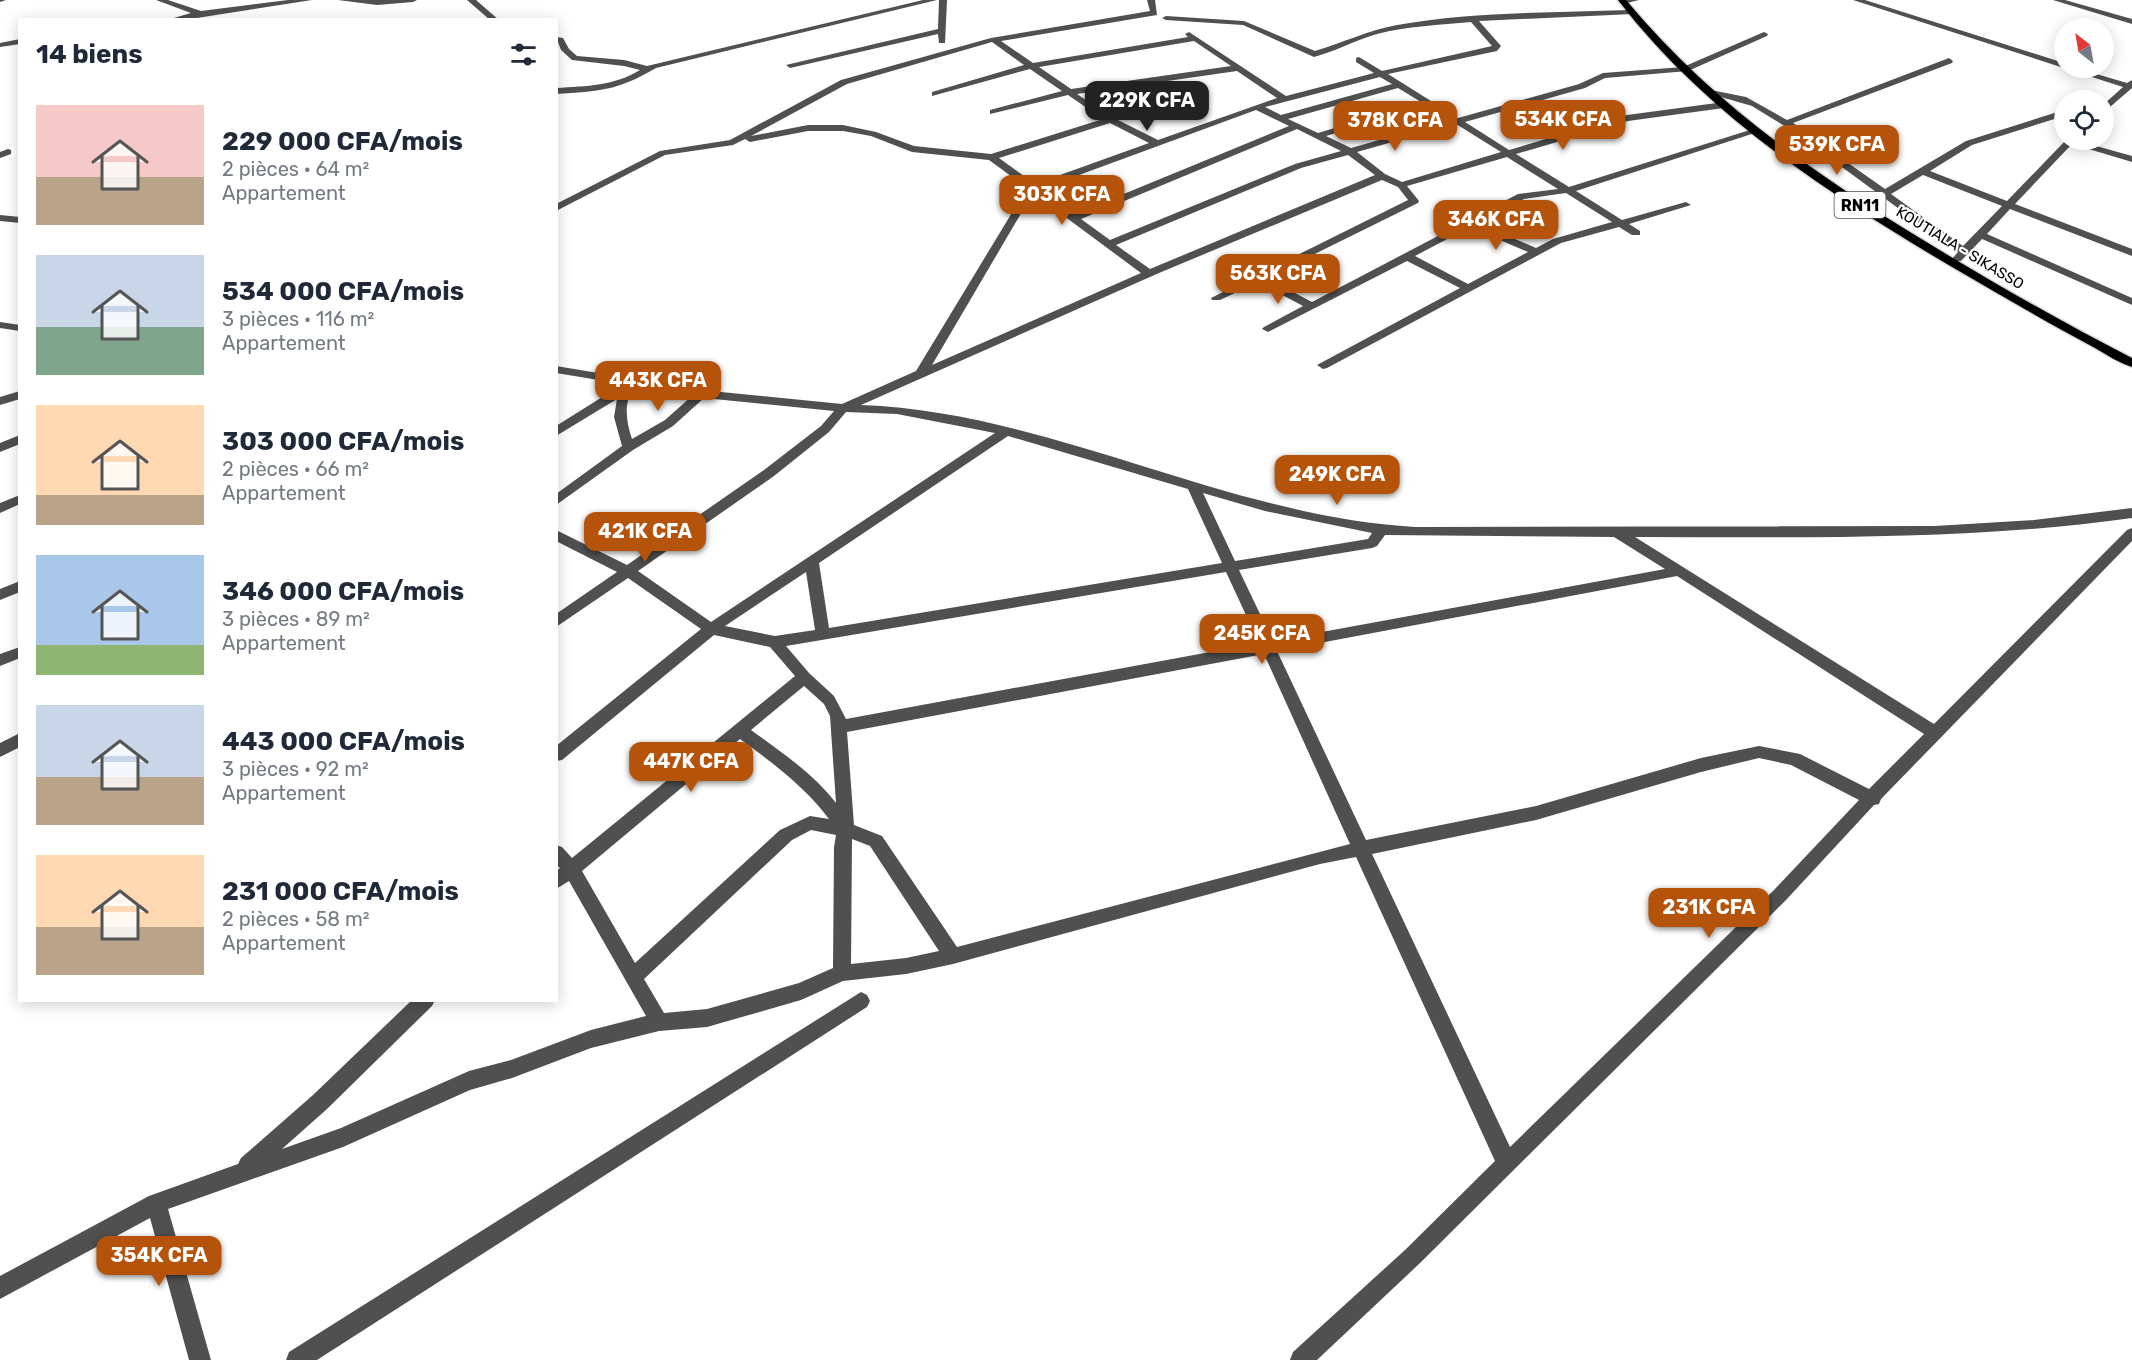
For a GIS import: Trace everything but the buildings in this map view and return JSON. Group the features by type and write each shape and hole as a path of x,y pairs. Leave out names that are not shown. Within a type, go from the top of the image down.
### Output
{"main road":[{"name":"KOUTIALA - SIKASSO","path":"1622,1 1685,69 1724,105 1869,211 1954,263 2132,363"}],"street":[{"path":"160,0 200,13"},
{"path":"179,18 200,13 308,0"},
{"path":"342,0 376,3 413,0"},
{"path":"471,0 493,18"},
{"path":"558,92 604,88 628,81 653,66 933,0"},
{"path":"942,41 943,0"},
{"path":"1151,0 1154,13"},
{"path":"1622,1 1635,0"},
{"path":"1857,0 2054,63"},
{"path":"2057,0 2132,22"},
{"path":"1166,18 1244,23 1314,54 1347,44 1372,33 1399,27 1473,19 1630,12"},
{"path":"733,142 844,82 994,40 1154,13 1166,18 1284,99"},
{"path":"920,375 1029,191 1257,107 1413,65 1494,49 1497,46 1473,19"},
{"path":"790,65 943,30"},
{"path":"1109,244 1298,166 1582,86 1603,76 1685,69 1764,34"},
{"path":"935,94 1032,66 1196,38"},
{"path":"558,40 565,50 575,58 624,63 647,69"},
{"path":"994,40 1111,120 1157,143"},
{"path":"0,45 18,41"},
{"path":"1359,60 1636,233"},
{"path":"1786,123 1949,61"},
{"path":"993,112 1070,92 1238,68"},
{"path":"2107,78 2130,84"},
{"path":"2114,99 2130,84"},
{"path":"1280,118 1399,85"},
{"path":"1711,93 1743,99 1828,149 1838,160 1964,252"},
{"path":"1317,136 1428,103"},
{"path":"1401,185 1627,118 1724,105"},
{"path":"1216,298 1414,201 1414,198 1401,185 1382,176 1349,151 1257,107"},
{"path":"1884,194 1969,143 2054,116"},
{"path":"558,207 663,153 808,128 843,128 873,134 912,148 992,157 1111,120"},
{"path":"1074,218 1297,126"},
{"path":"1268,329 1522,196 1567,190 1756,130"},
{"path":"1954,263 2060,150"},
{"path":"2103,150 2132,159"},
{"path":"992,157 1149,274"},
{"path":"1922,171 2132,253"},
{"path":"558,621 769,473 825,429 843,408 1149,274 1382,176"},
{"path":"1323,366 1557,241 1686,205"},
{"path":"0,218 18,220"},
{"path":"1469,223 1536,252"},
{"path":"1980,235 2132,302"},
{"path":"1406,256 1468,288"},
{"path":"1259,278 1311,306"},
{"path":"0,325 18,328"},
{"path":"558,369 631,384 701,394 843,408 897,410 1006,431 1265,507 1381,530 1962,531 2071,523 2132,513"},
{"path":"558,431 631,384"},
{"path":"629,447 623,432 620,400 631,384"},
{"path":"558,500 629,447 669,423 701,394"},
{"path":"0,401 18,396"},
{"path":"558,753 711,629 1006,431"},
{"path":"0,448 18,440"},
{"path":"1194,487 1506,1162"},
{"path":"0,508 18,500"},
{"path":"558,536 629,572 711,629 775,642 1371,543 1381,530"},
{"path":"1617,532 1936,733"},
{"path":"1301,1360 1412,1257 1506,1162 1780,895 2132,532"},
{"path":"812,563 824,634"},
{"path":"839,727 1679,571"},
{"path":"0,595 18,587"},
{"path":"775,642 804,677 829,700 838,716 846,829 842,847 842,973"},
{"path":"0,660 18,653"},
{"path":"558,880 804,677"},
{"path":"741,731 775,756 822,797 846,829"},
{"path":"0,751 18,740"},
{"path":"0,1288 156,1203 343,1137 469,1082 512,1070 539,1057 591,1039 659,1022 707,1018 801,991 842,973 906,966 953,956 1320,857 1536,813 1701,765 1759,752 1794,759 1872,799"},
{"path":"633,977 786,836 810,823 846,829 876,841 953,956"},
{"path":"558,854 572,870 659,1022"},
{"path":"297,1360 861,1001"},
{"path":"242,1171 320,1102 424,1002"},
{"path":"156,1203 200,1360"}]}
